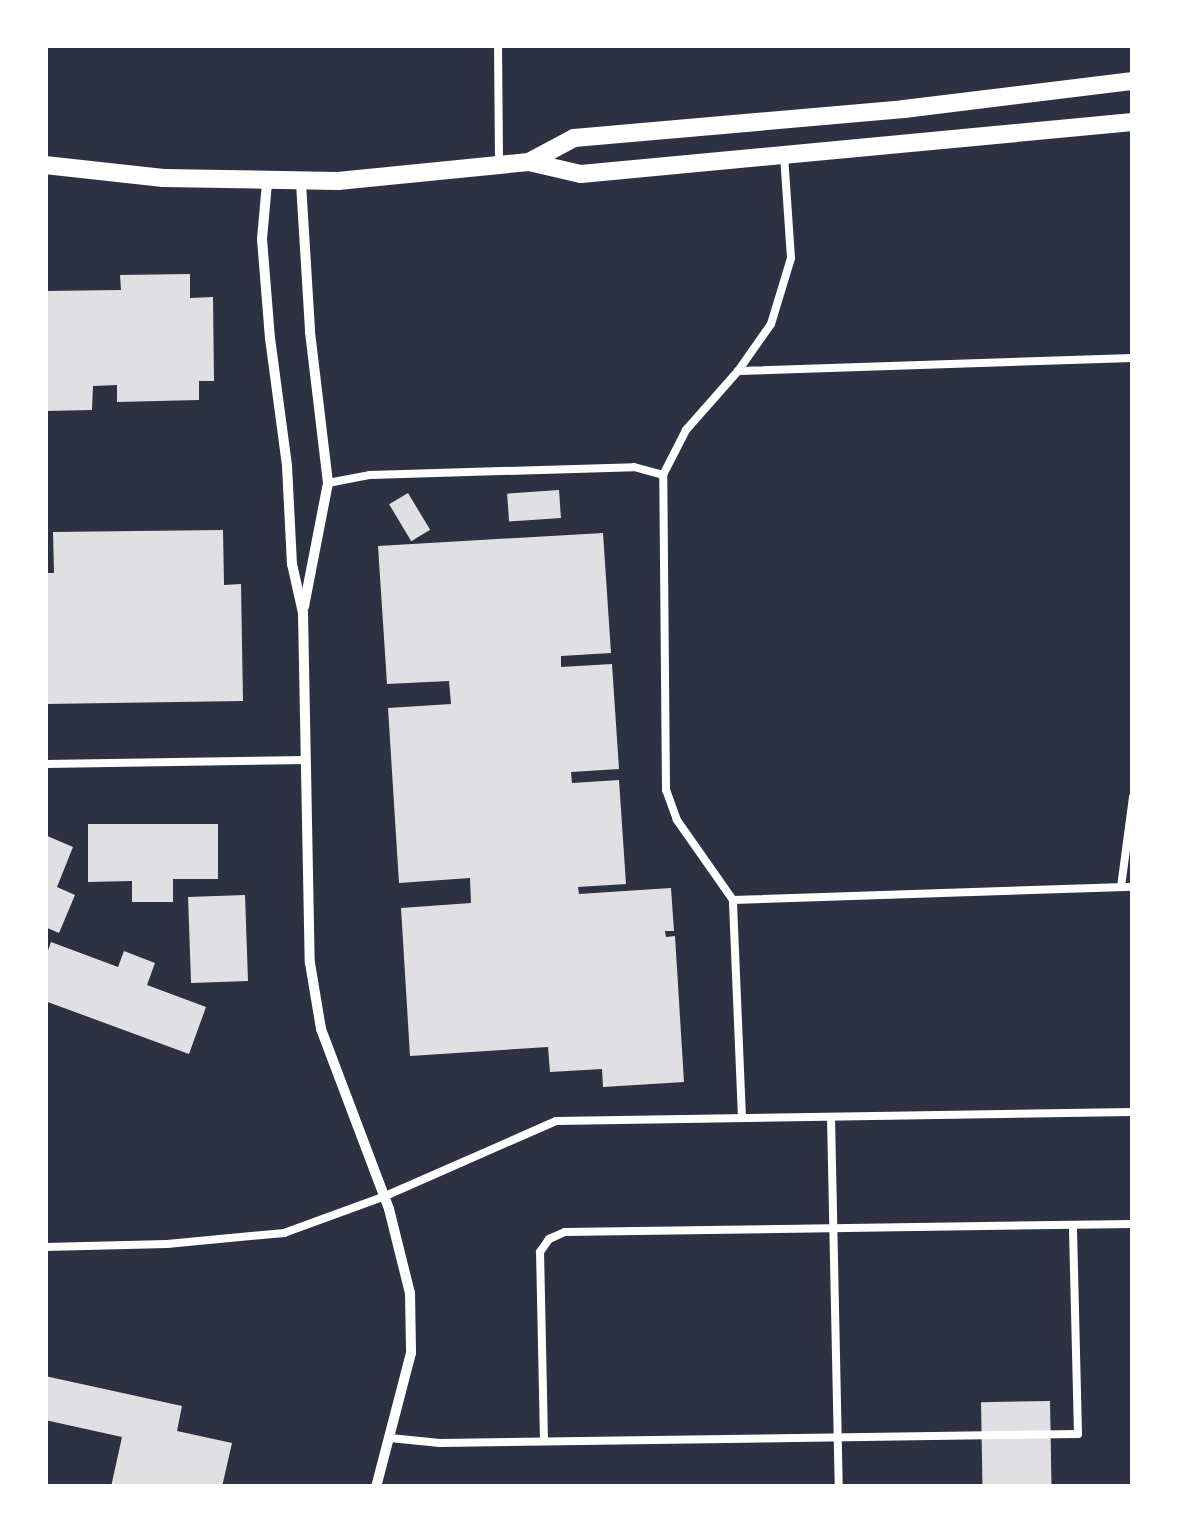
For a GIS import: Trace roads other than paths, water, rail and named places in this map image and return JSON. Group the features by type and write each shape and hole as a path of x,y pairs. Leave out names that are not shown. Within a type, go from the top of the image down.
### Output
{"street":[{"path":"529,162 574,138 904,109 1133,80"},
{"path":"45,165 162,178 300,183 529,162 582,174 1133,122"},
{"path":"267,182 262,239 270,338 287,466 292,564 303,613 310,962 321,1029 402,1250 410,1294 411,1353 376,1487"},
{"path":"300,183 310,332 328,483 303,613"}],"lane":[{"path":"498,45 499,166"},
{"path":"742,1118 733,900 677,820 666,790 663,474 686,430 738,371 770,324 792,258 784,153"},
{"path":"738,371 1133,358"},
{"path":"328,483 370,476 634,467 663,474"},
{"path":"45,764 306,760"},
{"path":"1122,886 1133,797"},
{"path":"733,900 1133,887"},
{"path":"45,1246 167,1244 284,1233 383,1197 556,1121 1133,1112"},
{"path":"832,1117 839,1487"},
{"path":"544,1442 540,1252 549,1239 566,1232 1133,1224"},
{"path":"390,1438 440,1443 1078,1434 1073,1225"}]}
